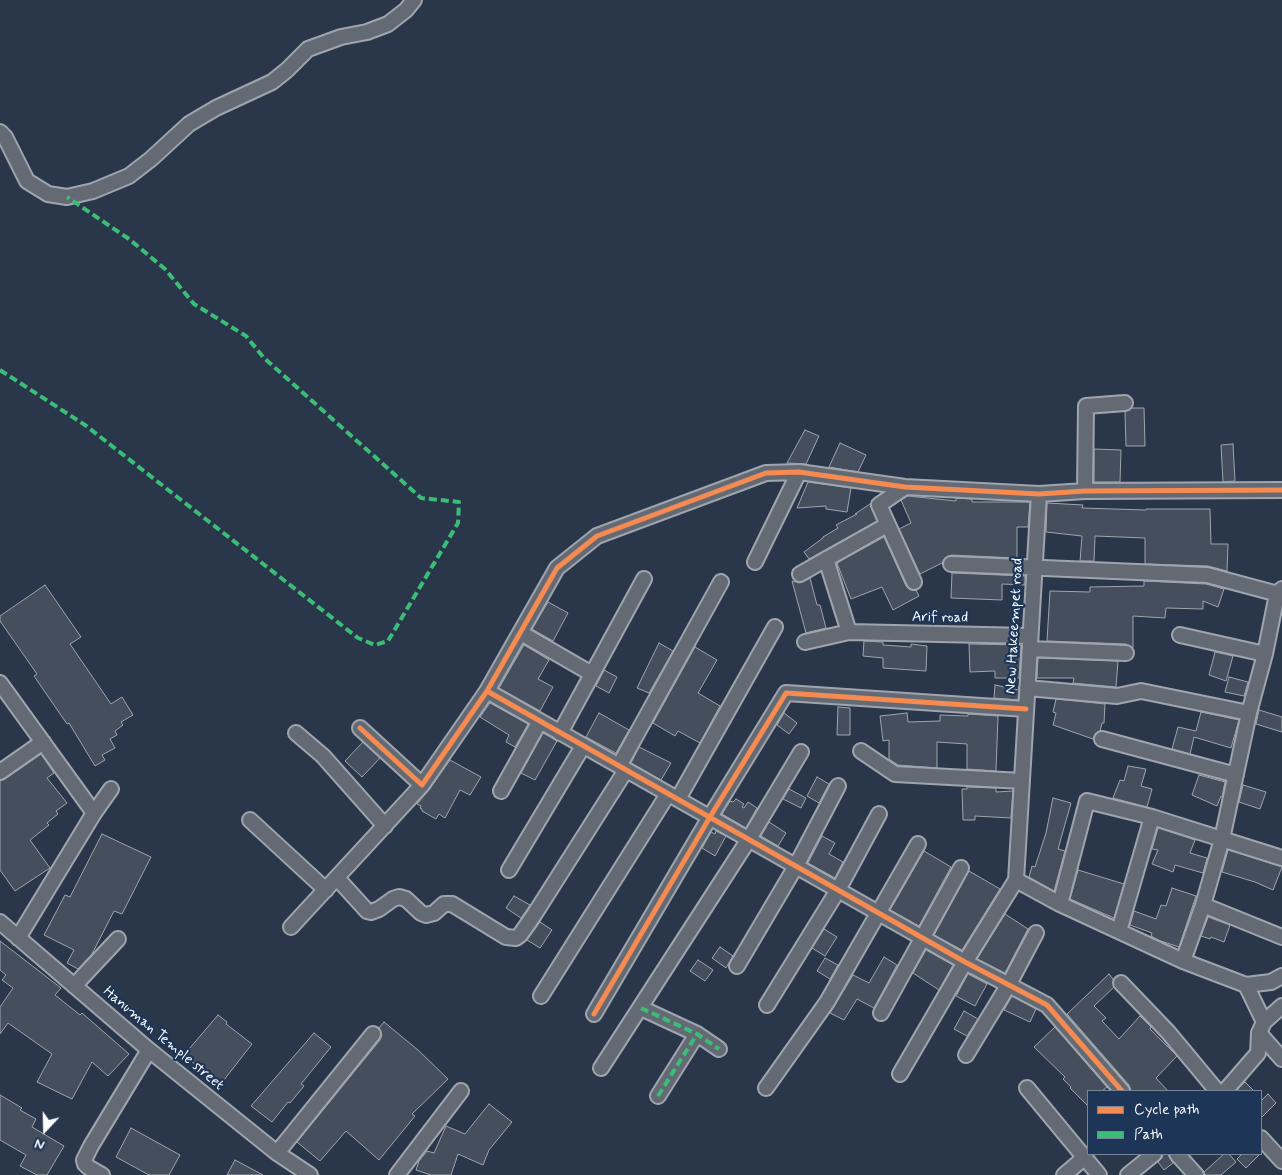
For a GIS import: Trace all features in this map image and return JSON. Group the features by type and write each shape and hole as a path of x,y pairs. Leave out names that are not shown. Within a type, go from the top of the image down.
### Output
{"street":[{"path":"0,132 5,137 28,181 48,194 67,197 93,191 128,176 151,159 189,124 216,108 272,82 308,49 341,37 367,32 388,24 406,10 414,0"},
{"path":"1085,491 1086,406 1125,403"},
{"path":"291,927 422,786 487,691 557,568 597,536 766,473 799,472 905,487 1039,494 1085,491 1282,490"},
{"path":"755,562 799,472"},
{"path":"905,487 879,505 914,582"},
{"name":"New Hakeempet road","path":"1012,888 1022,781 1039,494"},
{"path":"800,574 887,525"},
{"path":"826,559 849,632"},
{"path":"951,564 1207,575 1280,593 1249,714 1222,839 1184,961"},
{"path":"560,733 644,579"},
{"path":"337,878 371,912 399,897 406,899 421,913 426,915 434,913 444,904 452,904 506,937 516,938 520,935 623,768 721,582"},
{"path":"541,996 673,797 775,627"},
{"path":"521,632 592,674"},
{"name":"Arif road","path":"805,642 849,632 1030,642 1126,653"},
{"path":"1180,635 1265,654"},
{"path":"0,683 94,813"},
{"path":"1027,688 1117,696 1141,691 1249,714"},
{"path":"487,691 965,962 1047,1005 1121,1090"},
{"path":"594,1014 710,817 786,693 1026,709"},
{"path":"501,791 540,721"},
{"path":"360,728 422,786"},
{"path":"296,733 323,756 385,826"},
{"path":"1102,740 1236,775"},
{"path":"0,772 43,742"},
{"path":"509,870 583,746"},
{"path":"861,751 895,774 1022,781"},
{"path":"601,1068 749,839 801,752"},
{"path":"737,966 796,866 838,786"},
{"path":"18,938 94,813 111,790"},
{"path":"1060,904 1087,801 1152,817 1222,839 1281,854"},
{"path":"768,1005 838,890 878,814"},
{"path":"1119,931 1152,817"},
{"path":"250,820 326,890"},
{"path":"766,1088 827,1002 918,844"},
{"path":"881,1013 961,868"},
{"path":"900,1074 965,962 1012,888 1060,904 1248,991 1260,1022 1282,1059"},
{"path":"1203,905 1282,937"},
{"name":"Hanuman Temple street","path":"0,922 149,1050 276,1153 310,1175"},
{"path":"966,1055 1009,984 1036,933"},
{"path":"74,986 118,939"},
{"path":"1248,991 1282,976"},
{"path":"1121,983 1168,1032 1216,1090"},
{"path":"1260,1022 1282,1006"},
{"path":"641,1008 697,1034 719,1049"},
{"path":"1226,1090 1258,1053 1260,1022"},
{"path":"276,1153 373,1034"},
{"path":"658,1096 697,1034"},
{"path":"102,1175 88,1167 84,1160 149,1050"},
{"path":"1026,1088 1099,1175"},
{"path":"396,1175 461,1091"},
{"path":"1262,1139 1282,1161"},
{"path":"1128,1175 1153,1155"},
{"path":"1178,1155 1196,1175"},
{"path":"1064,1175 1084,1158"}],"building":[{"path":"1132,408 1144,408 1145,446 1126,446 1125,412"},
{"path":"805,430 819,436 806,464 787,463"},
{"path":"840,443 866,455 858,472 829,467"},
{"path":"1233,444 1235,481 1223,482 1221,445"},
{"path":"1094,449 1121,450 1120,482 1094,482"},
{"path":"808,482 851,488 847,512 826,509 826,506 797,508"},
{"path":"908,496 956,501 956,498 972,499 972,502 1030,502 1028,527 1017,527 1017,558 951,555 944,559 942,563 920,574 899,529 911,523 901,500"},
{"path":"1047,503 1083,505 1082,508 1210,509 1211,544 1228,544 1227,571 1208,566 1145,564 1145,538 1095,536 1094,561 1080,561 1082,536 1046,532"},
{"path":"870,504 877,521 809,559 804,552 838,528 836,525 857,514 855,514"},
{"path":"884,537 906,586 909,589 916,590 919,596 893,610 882,587 851,599 837,563"},
{"path":"952,573 1025,576 1025,585 1002,584 1002,600 951,598"},
{"path":"810,578 817,605 820,605 826,628 806,633 792,581 800,583"},
{"path":"1144,581 1206,584 1224,589 1218,607 1203,601 1203,609 1166,608 1165,618 1133,616 1133,648 1126,644 1047,641 1050,591 1090,592 1090,587 1144,586"},
{"path":"45,585 81,637 70,644 111,704 122,697 133,715 121,722 123,725 115,731 117,735 110,739 115,748 102,755 105,760 95,766 69,723 67,724 34,676 37,674 0,621 0,616"},
{"path":"548,602 568,613 553,641 532,629"},
{"path":"864,641 883,642 883,645 911,647 911,644 927,646 926,671 883,668 883,658 863,656"},
{"path":"659,643 673,651 649,693 637,688"},
{"path":"969,644 1021,645 1019,678 995,678 995,671 970,672"},
{"path":"524,645 549,660 538,679 553,687 540,711 499,688"},
{"path":"695,647 717,660 698,693 720,706 700,743 678,731 675,736 653,723"},
{"path":"1215,652 1233,656 1226,681 1209,675"},
{"path":"1038,658 1118,661 1116,687 1073,683 1074,678 1037,678"},
{"path":"604,670 617,677 609,693 596,686"},
{"path":"1229,677 1248,682 1244,696 1225,692"},
{"path":"995,685 1019,690 1018,700 994,698"},
{"path":"1056,699 1105,704 1104,723 1102,723 1100,731 1096,733 1093,739 1053,725 1056,713 1053,712"},
{"path":"490,703 528,724 515,747 506,742 509,735 480,717"},
{"path":"838,707 850,708 850,735 837,735"},
{"path":"1259,710 1282,717 1282,732 1256,724"},
{"path":"1201,712 1239,720 1231,748 1194,737 1190,754 1172,749 1178,727 1196,731"},
{"path":"599,713 629,730 616,753 586,737"},
{"path":"784,713 797,723 789,734 777,725"},
{"path":"907,713 908,722 940,721 940,715 998,716 996,771 967,769 967,744 937,742 937,768 898,765 889,759 889,740 883,741 880,716"},
{"path":"543,733 557,741 535,780 521,773"},
{"path":"363,742 380,758 362,777 345,761"},
{"path":"639,747 671,763 661,780 631,763"},
{"path":"41,754 54,773 47,778 67,803 56,811 58,814 47,823 49,825 30,840 50,868 15,891 0,870 0,781"},
{"path":"450,760 481,777 470,795 460,790 445,818 439,814 436,819 422,811 421,806 417,804"},
{"path":"1128,766 1146,769 1141,786 1152,789 1147,807 1113,798 1120,780 1124,781"},
{"path":"1199,775 1225,782 1222,797 1217,806 1192,795"},
{"path":"817,777 829,784 819,803 807,796"},
{"path":"1243,785 1266,792 1260,809 1239,802"},
{"path":"967,787 996,788 996,792 1013,791 1011,818 975,816 975,820 963,820 962,789 967,789"},
{"path":"789,789 806,798 801,808 783,799"},
{"path":"1053,798 1071,803 1058,849 1065,851 1054,891 1029,877 1032,866 1035,867 1046,833"},
{"path":"736,799 744,804 742,807 744,808 748,802 757,808 746,828 722,814 730,801 733,802"},
{"path":"769,822 786,833 778,846 761,836"},
{"path":"1158,828 1195,840 1190,853 1207,858 1203,873 1175,865 1173,872 1152,864 1158,850 1152,849"},
{"path":"716,831 726,836 715,856 702,848 711,832 715,834"},
{"path":"102,834 151,857 122,914 114,911 92,954 78,969 67,963 74,950 44,935 65,895 70,897"},
{"path":"822,836 835,843 829,854 843,862 835,878 808,863"},
{"path":"1228,850 1282,867 1273,890 1255,882 1222,872"},
{"path":"924,851 951,867 919,926 890,910"},
{"path":"1078,870 1124,884 1114,918 1070,899"},
{"path":"969,871 1000,889 962,950 934,935"},
{"path":"1172,888 1196,896 1179,947 1158,940 1151,936 1152,933 1130,925 1134,911 1156,919 1161,905 1166,906"},
{"path":"514,896 530,905 521,918 506,908"},
{"path":"1005,914 1028,929 1005,973 977,959"},
{"path":"1208,917 1230,925 1224,942 1211,937 1210,939 1201,936"},
{"path":"540,922 552,930 540,948 527,940"},
{"path":"824,929 837,937 825,956 812,948"},
{"path":"0,941 61,988 55,995 80,1015 82,1013 129,1054 108,1076 92,1062 72,1099 37,1082 52,1054 8,1023 0,1034 0,1007 13,988 2,980 6,975 0,970"},
{"path":"720,947 733,956 726,968 712,958"},
{"path":"926,950 953,965 939,990 913,973"},
{"path":"884,957 897,965 874,1008 857,999 844,1020 830,1013 853,975 869,983"},
{"path":"825,958 838,965 830,979 817,971"},
{"path":"698,960 713,970 705,981 690,971"},
{"path":"968,974 987,984 975,1006 956,996"},
{"path":"1109,974 1113,979 1114,987 1094,1006 1106,1018 1102,1021 1119,1039 1140,1016 1177,1056 1156,1078 1167,1090 1131,1090 1129,1085 1067,1014"},
{"path":"1012,996 1036,1009 1030,1022 1004,1010"},
{"path":"964,1011 978,1019 967,1036 954,1029"},
{"path":"218,1015 227,1022 226,1024 252,1044 220,1085 184,1055"},
{"path":"384,1022 418,1050 448,1079 412,1114 415,1116 379,1160 346,1131 320,1161 297,1142 380,1040 382,1035 379,1028"},
{"path":"1055,1027 1107,1087 1103,1090 1087,1090 1087,1105 1070,1088 1063,1079 1065,1077 1034,1047"},
{"path":"314,1033 331,1047 301,1084 304,1086 272,1122 251,1106"},
{"path":"1245,1082 1253,1090 1237,1090"},
{"path":"1268,1094 1276,1103 1262,1117 1262,1100"},
{"path":"0,1095 36,1119 32,1127 64,1146 47,1175 37,1175 20,1166 26,1155 0,1140"},
{"path":"489,1104 512,1122 489,1150 483,1165 458,1154 451,1175 431,1175 416,1170 419,1161 427,1151 434,1153 446,1126 465,1134"},
{"path":"131,1128 180,1155 169,1175 149,1175 116,1157"},
{"path":"1163,1155 1169,1155 1173,1163 1164,1170 1158,1162"},
{"path":"1223,1155 1230,1155 1236,1162 1221,1175 1205,1175 1204,1172"},
{"path":"1241,1155 1259,1155 1246,1168 1237,1159"},
{"path":"235,1160 263,1175 227,1175"}],"marked path":[{"path":"0,370 85,425 358,638 375,645 388,641 458,523 459,502 421,498 264,358 246,336 194,304 165,269 129,239 67,197"},
{"path":"641,1008 697,1034 719,1049"},
{"path":"658,1096 697,1034"}],"cycle path":[{"path":"360,728 422,785 487,691 557,568 597,536 766,473 799,472 905,487 1039,494 1085,491 1282,490"},
{"path":"487,691 965,962 1047,1005 1121,1090"},
{"path":"594,1014 710,817 786,693 1026,709"}]}
